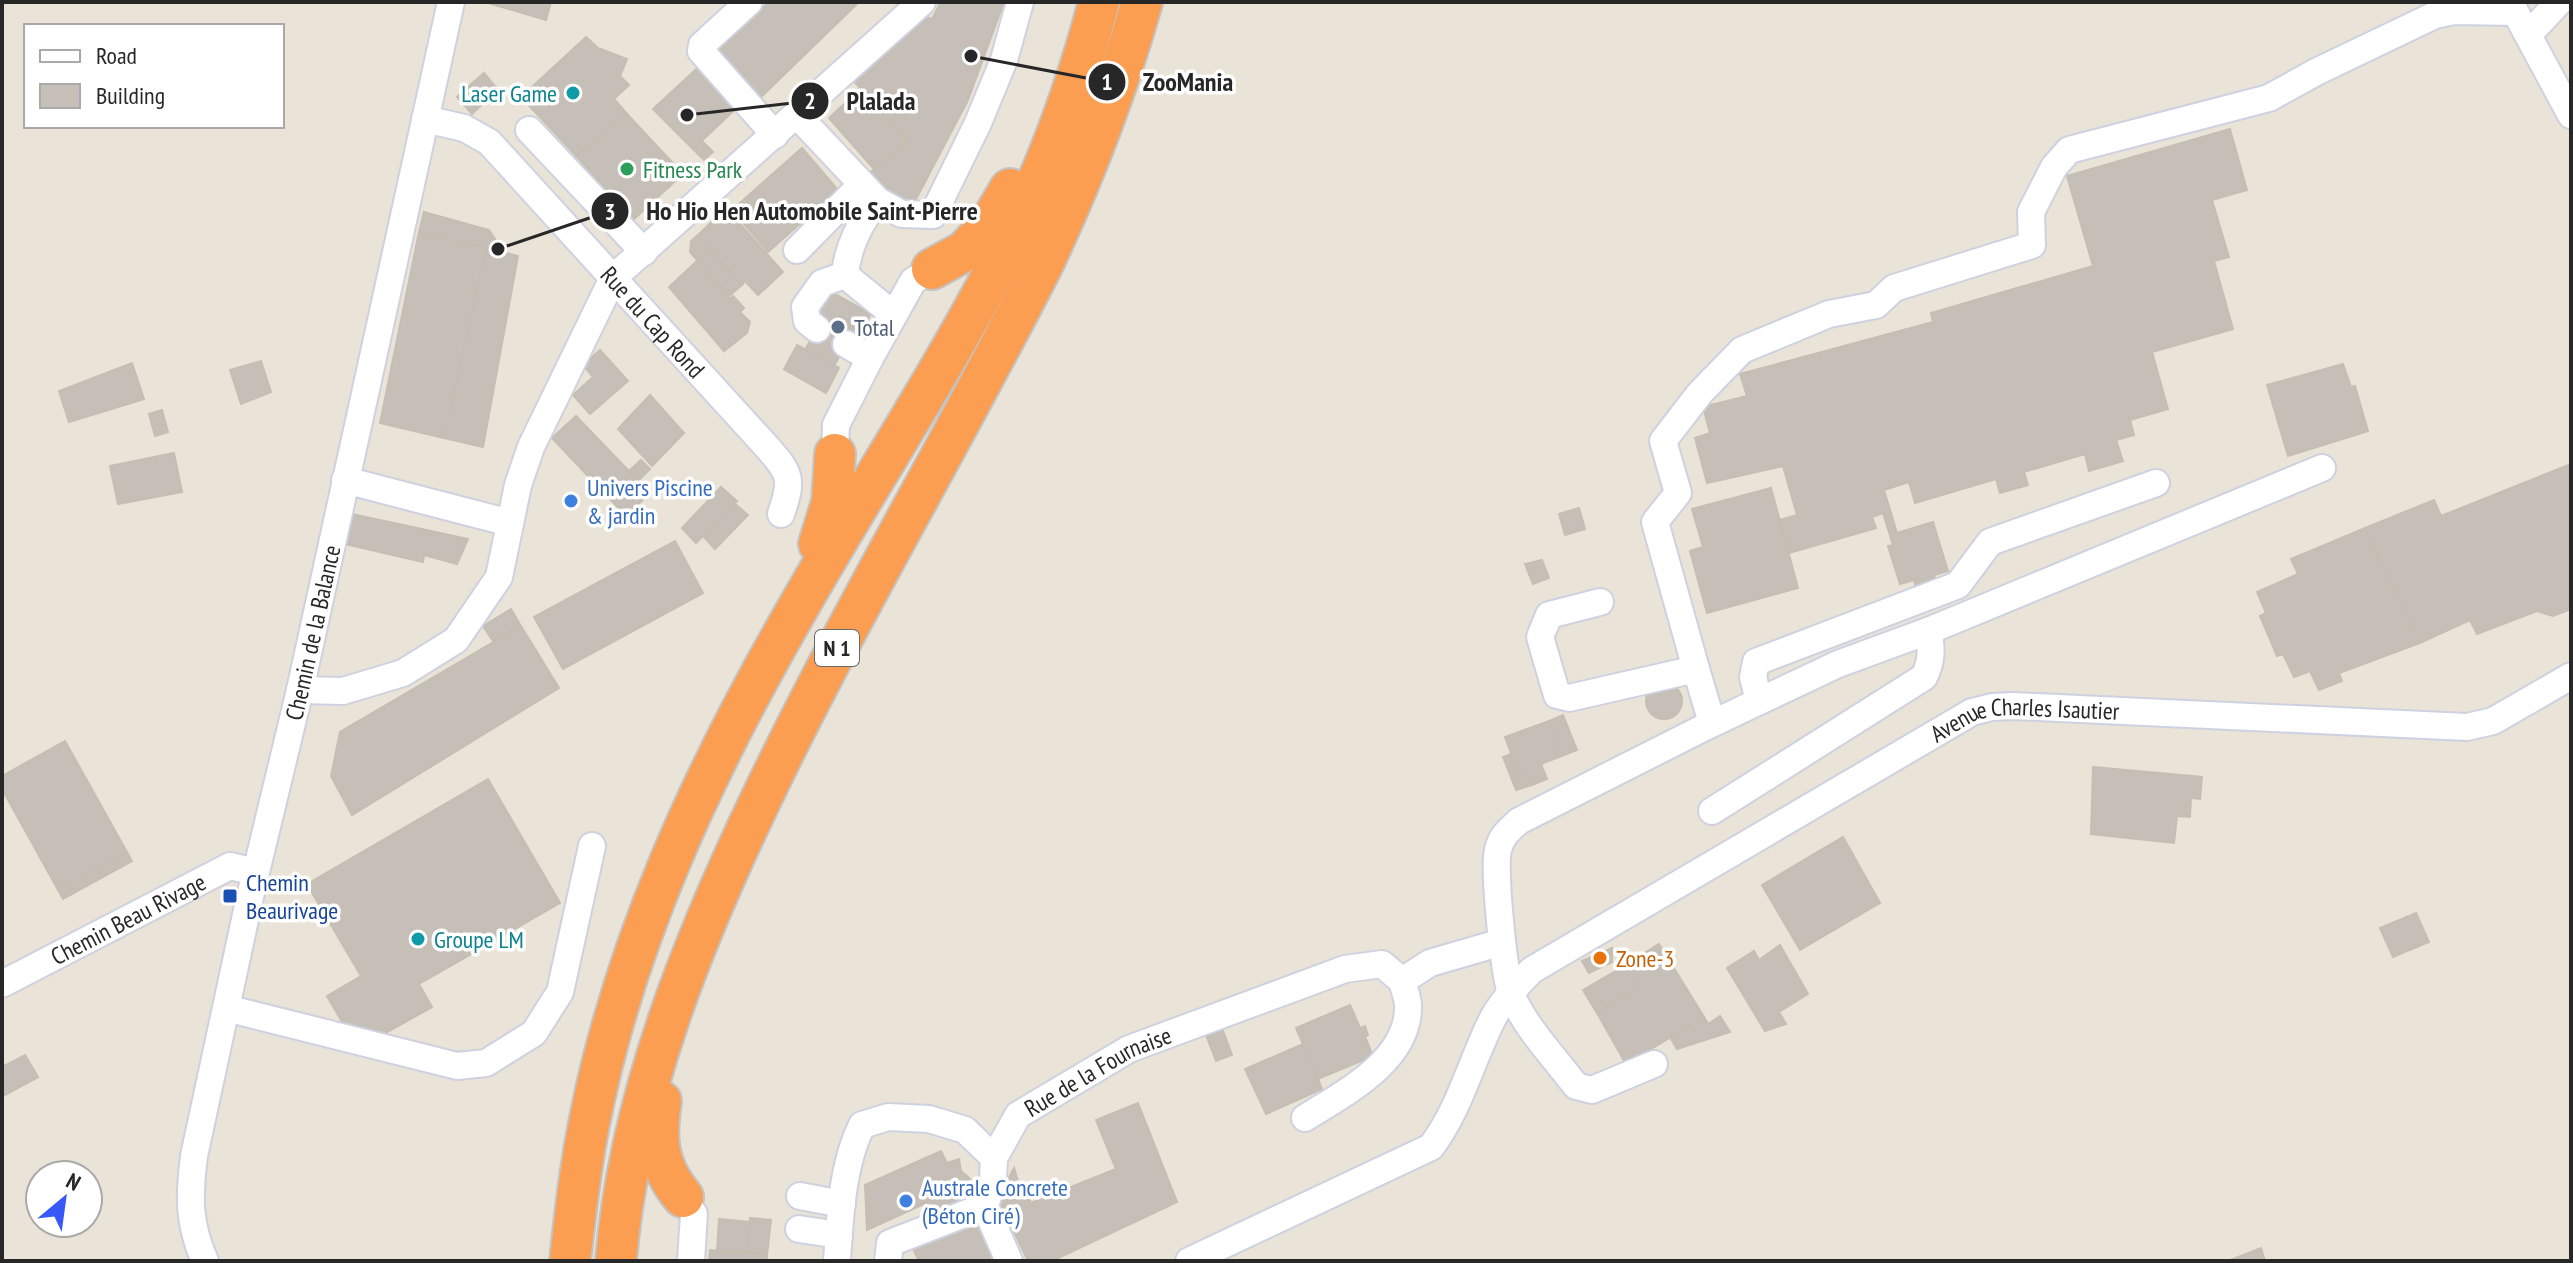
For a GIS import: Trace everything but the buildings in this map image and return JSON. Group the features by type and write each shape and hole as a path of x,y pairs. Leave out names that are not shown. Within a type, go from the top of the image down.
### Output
{"highway":[{"path":"923,275 965,251 987,228 1020,173 1047,109 1081,2"},
{"name":"N 1","path":"570,1261 589,1122 612,1026 646,918 685,823 795,612 932,385 996,269 1056,133 1099,2"},
{"name":"N 1","path":"616,1261 637,1128 650,1075 687,969 728,868 802,713 1006,337 1076,195 1107,115 1142,2"},
{"path":"795,612 832,502 835,454"},
{"path":"683,1197 669,1181 657,1144 660,1104 687,969"}],"street":[{"name":"Chemin de la Balance","path":"205,1261 191,1220 189,1192 194,1156 451,2"},
{"path":"749,2 702,45 701,51 775,135"},
{"path":"300,690 343,691 403,673 456,640 499,577 518,485 531,447 613,278 922,2"},
{"path":"797,115 870,193 902,214 933,215 978,123 1004,60 1020,2"},
{"path":"2528,35 2559,2"},
{"path":"1712,723 1655,522 1678,493 1663,441 1700,393 1742,350 1829,314 1876,305 1894,288 2032,245 2031,212 2054,167 2069,150 2269,98 2435,15 2513,7 2571,113"},
{"name":"Rue du Cap Rond","path":"425,119 464,128 489,142 788,470 790,489 781,514"},
{"path":"529,130 644,252"},
{"path":"797,250 870,193"},
{"path":"870,193 846,262 845,275 864,300 894,315"},
{"path":"817,329 807,321 805,307 822,283 845,275"},
{"path":"864,300 923,275"},
{"path":"835,454 836,425 894,315 923,275"},
{"path":"846,344 870,358"},
{"path":"1654,1064 1592,1090 1581,1089 1526,1020 1511,993 1502,942 1496,859 1505,833 1519,821 1712,723 1838,664 1928,631 2322,468"},
{"path":"345,480 510,523"},
{"path":"1759,701 1753,677 1756,662 1958,585 1990,542 2156,483"},
{"path":"1600,602 1549,615 1540,637 1557,695 1569,698 1696,669"},
{"path":"1712,811 1924,677 1930,665 1932,648 1928,631"},
{"name":"Avenue Charles Isautier","path":"1511,993 1532,970 1972,712 2014,706 2467,727 2493,721 2571,676"},
{"path":"226,1008 457,1066 486,1063 534,1033 560,992 592,846"},
{"name":"Chemin Beau Rivage","path":"2,984 230,866 256,872"},
{"path":"1305,1118 1367,1079 1389,1055 1405,1029 1409,1004 1402,981 1430,963 1502,942"},
{"name":"Rue de la Fournaise","path":"994,1158 1018,1115 1129,1049 1345,969 1382,964 1402,981"},
{"path":"1189,1261 1431,1147 1446,1128 1494,1017 1511,993"},
{"path":"799,1229 838,1248 853,1143 862,1125 888,1117 929,1119 965,1130 994,1158 993,1180 985,1206 1009,1261"},
{"path":"800,1196 842,1204"},
{"path":"683,1197 694,1214 691,1261"},
{"path":"888,1261 890,1243 985,1206"}],"tunnel":[{"path":"846,344 843,334 858,307"}],"place":[{"name":"ZooMania","path":"971,56"},
{"name":"Laser Game","path":"573,93"},
{"name":"Plalada","path":"687,115"},
{"name":"Fitness Park","path":"627,169"},
{"name":"Ho Hio Hen Automobile Saint-Pierre","path":"498,249"},
{"name":"Total","path":"838,327"},
{"name":"Univers Piscine & jardin","path":"571,501"},
{"name":"Chemin Beaurivage","path":"230,896"},
{"name":"Groupe LM","path":"418,939"},
{"name":"Zone-3","path":"1600,958"},
{"name":"Australe Concrete (Béton Ciré)","path":"906,1201"}]}
